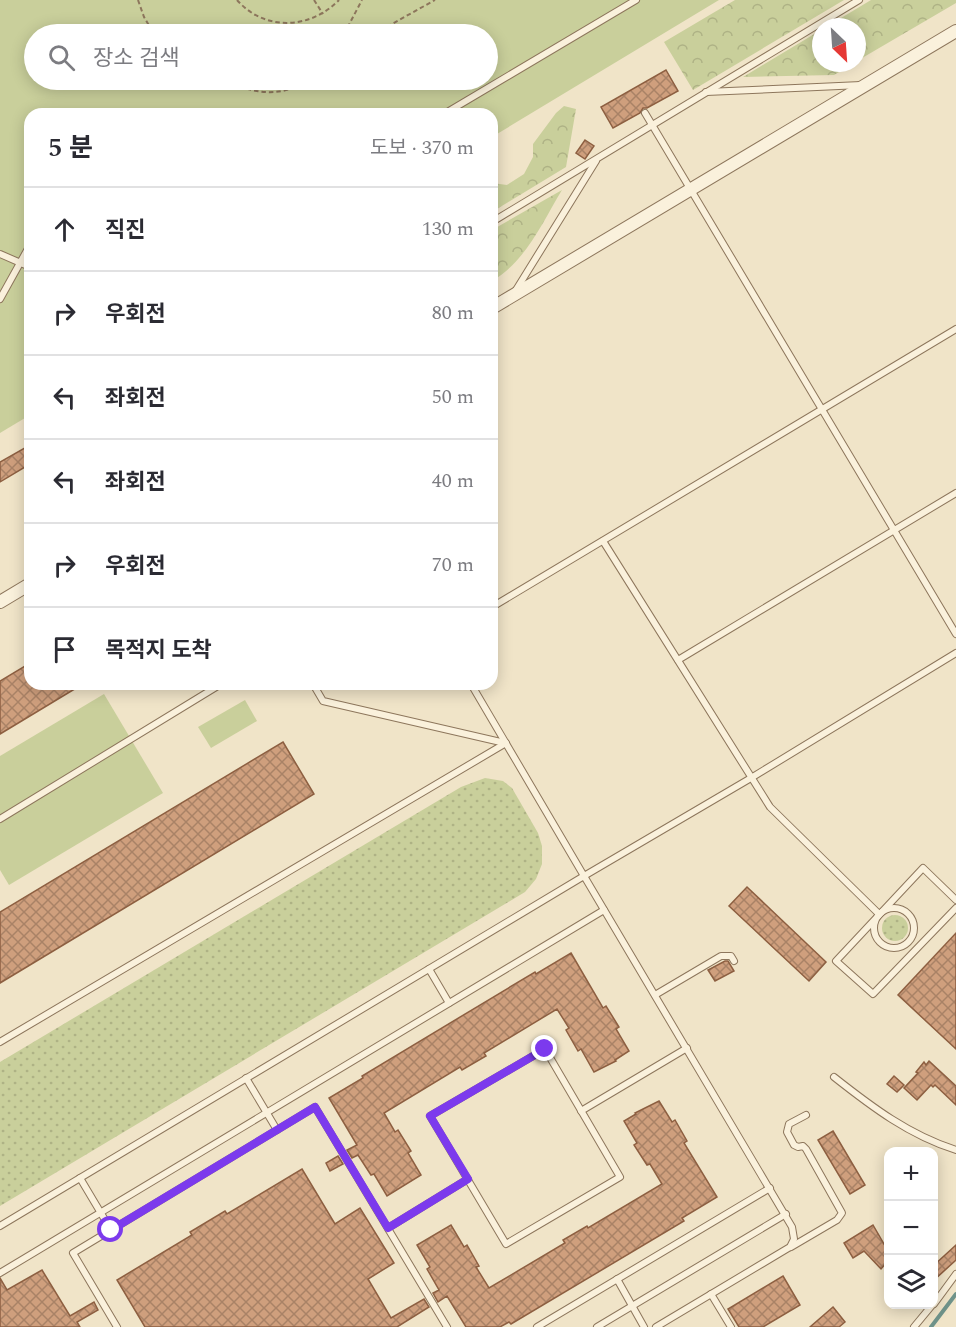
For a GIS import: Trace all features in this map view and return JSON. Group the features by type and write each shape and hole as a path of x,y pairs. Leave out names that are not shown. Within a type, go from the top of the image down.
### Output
{"street":[{"path":"498,304 956,31"},
{"path":"0,602 24,588"}],"lane":[{"path":"498,82 636,0"},
{"path":"498,218 859,0"},
{"path":"706,92 867,84"},
{"path":"454,108 484,90"},
{"path":"645,113 956,634"},
{"path":"513,295 598,158"},
{"path":"0,254 24,265"},
{"path":"0,299 24,256"},
{"path":"498,603 956,328"},
{"path":"678,660 956,493"},
{"path":"603,541 770,807 879,914"},
{"path":"0,1226 956,653"},
{"path":"0,819 212,690"},
{"path":"316,690 322,701 506,743"},
{"path":"475,690 786,1214 794,1239 790,1247"},
{"path":"0,1042 506,743"},
{"path":"956,900 923,868 836,961 873,994 956,908"},
{"path":"886,909 904,910 914,924 914,933 910,941 902,947 893,948 884,946 877,940 874,922 879,914 886,909"},
{"path":"0,1273 604,910"},
{"path":"910,941 917,948"},
{"path":"656,995 721,956 731,956 734,961"},
{"path":"429,969 449,1003"},
{"path":"581,1111 687,1048"},
{"path":"545,1049 620,1177 506,1244 468,1179 430,1116 545,1049"},
{"path":"834,1077 876,1110 903,1127 932,1142 956,1150"},
{"path":"246,1078 277,1130"},
{"path":"117,1327 73,1253 315,1107 447,1327"},
{"path":"656,1327 837,1220 842,1213 806,1149 803,1146 794,1145 787,1132 789,1124 806,1114"},
{"path":"80,1178 111,1230"},
{"path":"388,1228 468,1179"},
{"path":"537,1327 770,1188"},
{"path":"597,1327 786,1214"},
{"path":"938,1297 956,1274"},
{"path":"617,1279 644,1327"},
{"path":"711,1294 731,1327"},
{"path":"914,1327 929,1309"}],"path":[{"path":"138,0 148,24"},
{"path":"237,0 249,12 280,23 303,22 323,14 339,0"},
{"path":"314,0 323,14"},
{"path":"349,24 362,0"},
{"path":"392,24 435,0"},
{"path":"257,90 272,93 289,90"}],"green space":[{"path":"0,0 719,0 498,133 498,108 24,108 24,419 0,433"},
{"path":"735,0 844,0 693,90 664,42"},
{"path":"871,0 956,0 956,3 866,56 866,18 841,18"},
{"path":"812,35 812,72 839,72 834,75 743,77"},
{"path":"564,106 576,109 566,167 498,208 498,184 507,185 524,174 533,157 533,144"},
{"path":"562,190 524,252 498,277 498,227"},
{"path":"104,694 163,793 9,885 0,870 0,756"},
{"path":"245,700 257,721 211,748 198,727"},
{"path":"485,778 503,781 512,788 538,833 542,846 542,864 536,879 525,892 0,1206 0,1062 461,787"},
{"path":"895,915 904,919 908,928 904,937 895,941 886,937 882,928 886,919"}],"building":[{"path":"666,70 678,91 643,108 640,113 613,128 601,107"},
{"path":"585,140 594,146 585,159 576,153"},
{"path":"24,448 24,468 0,482 0,462"},
{"path":"24,667 24,690 73,690 0,734 0,681"},
{"path":"283,742 314,794 0,983 0,912"},
{"path":"747,887 826,962 809,981 729,906"},
{"path":"956,933 956,1049 898,995"},
{"path":"571,953 603,1008 606,1006 619,1027 616,1029 629,1051 616,1061 594,1072 581,1049 578,1051 566,1030 569,1028 557,1009 484,1053 486,1056 462,1070 460,1067 384,1113 395,1132 398,1130 411,1151 408,1153 421,1175 387,1196 374,1174 371,1175 358,1155 352,1158 347,1150 357,1145 329,1098 535,972 536,974"},
{"path":"728,961 734,971 715,981 708,970"},
{"path":"929,1061 956,1086 956,1105 935,1085 933,1087 931,1085 917,1100 904,1088 918,1073 916,1072 924,1062 926,1065"},
{"path":"894,1076 904,1085 897,1092 887,1084"},
{"path":"659,1101 672,1122 675,1120 687,1141 684,1143 717,1197 682,1218 684,1221 511,1324 509,1322 500,1327 466,1327 447,1296 438,1302 433,1293 439,1290 427,1269 430,1267 417,1245 451,1225 464,1247 467,1245 479,1266 476,1267 489,1288 565,1243 563,1240 587,1226 588,1228 662,1184 650,1164 647,1165 634,1145 637,1143 624,1121"},
{"path":"833,1131 865,1185 850,1194 818,1140"},
{"path":"338,1156 343,1164 330,1171 326,1163"},
{"path":"302,1169 335,1224 360,1208 394,1263 368,1279 391,1318 424,1299 429,1307 397,1327 145,1327 117,1280 192,1235 190,1232 225,1211 227,1214"},
{"path":"873,1225 884,1244 884,1266 881,1269 864,1251 853,1258 844,1243"},
{"path":"956,1245 956,1260 938,1276 938,1261"},
{"path":"42,1270 70,1316 94,1302 98,1310 77,1322 80,1327 0,1327 0,1278 7,1290"},
{"path":"783,1276 800,1305 763,1327 739,1327 728,1309"},
{"path":"833,1307 845,1322 839,1327 810,1327"}],"waterway":[{"path":"931,1327 956,1294"}],"route":[{"path":"111,1230 315,1107 388,1228 468,1179 430,1116 545,1049"}]}
